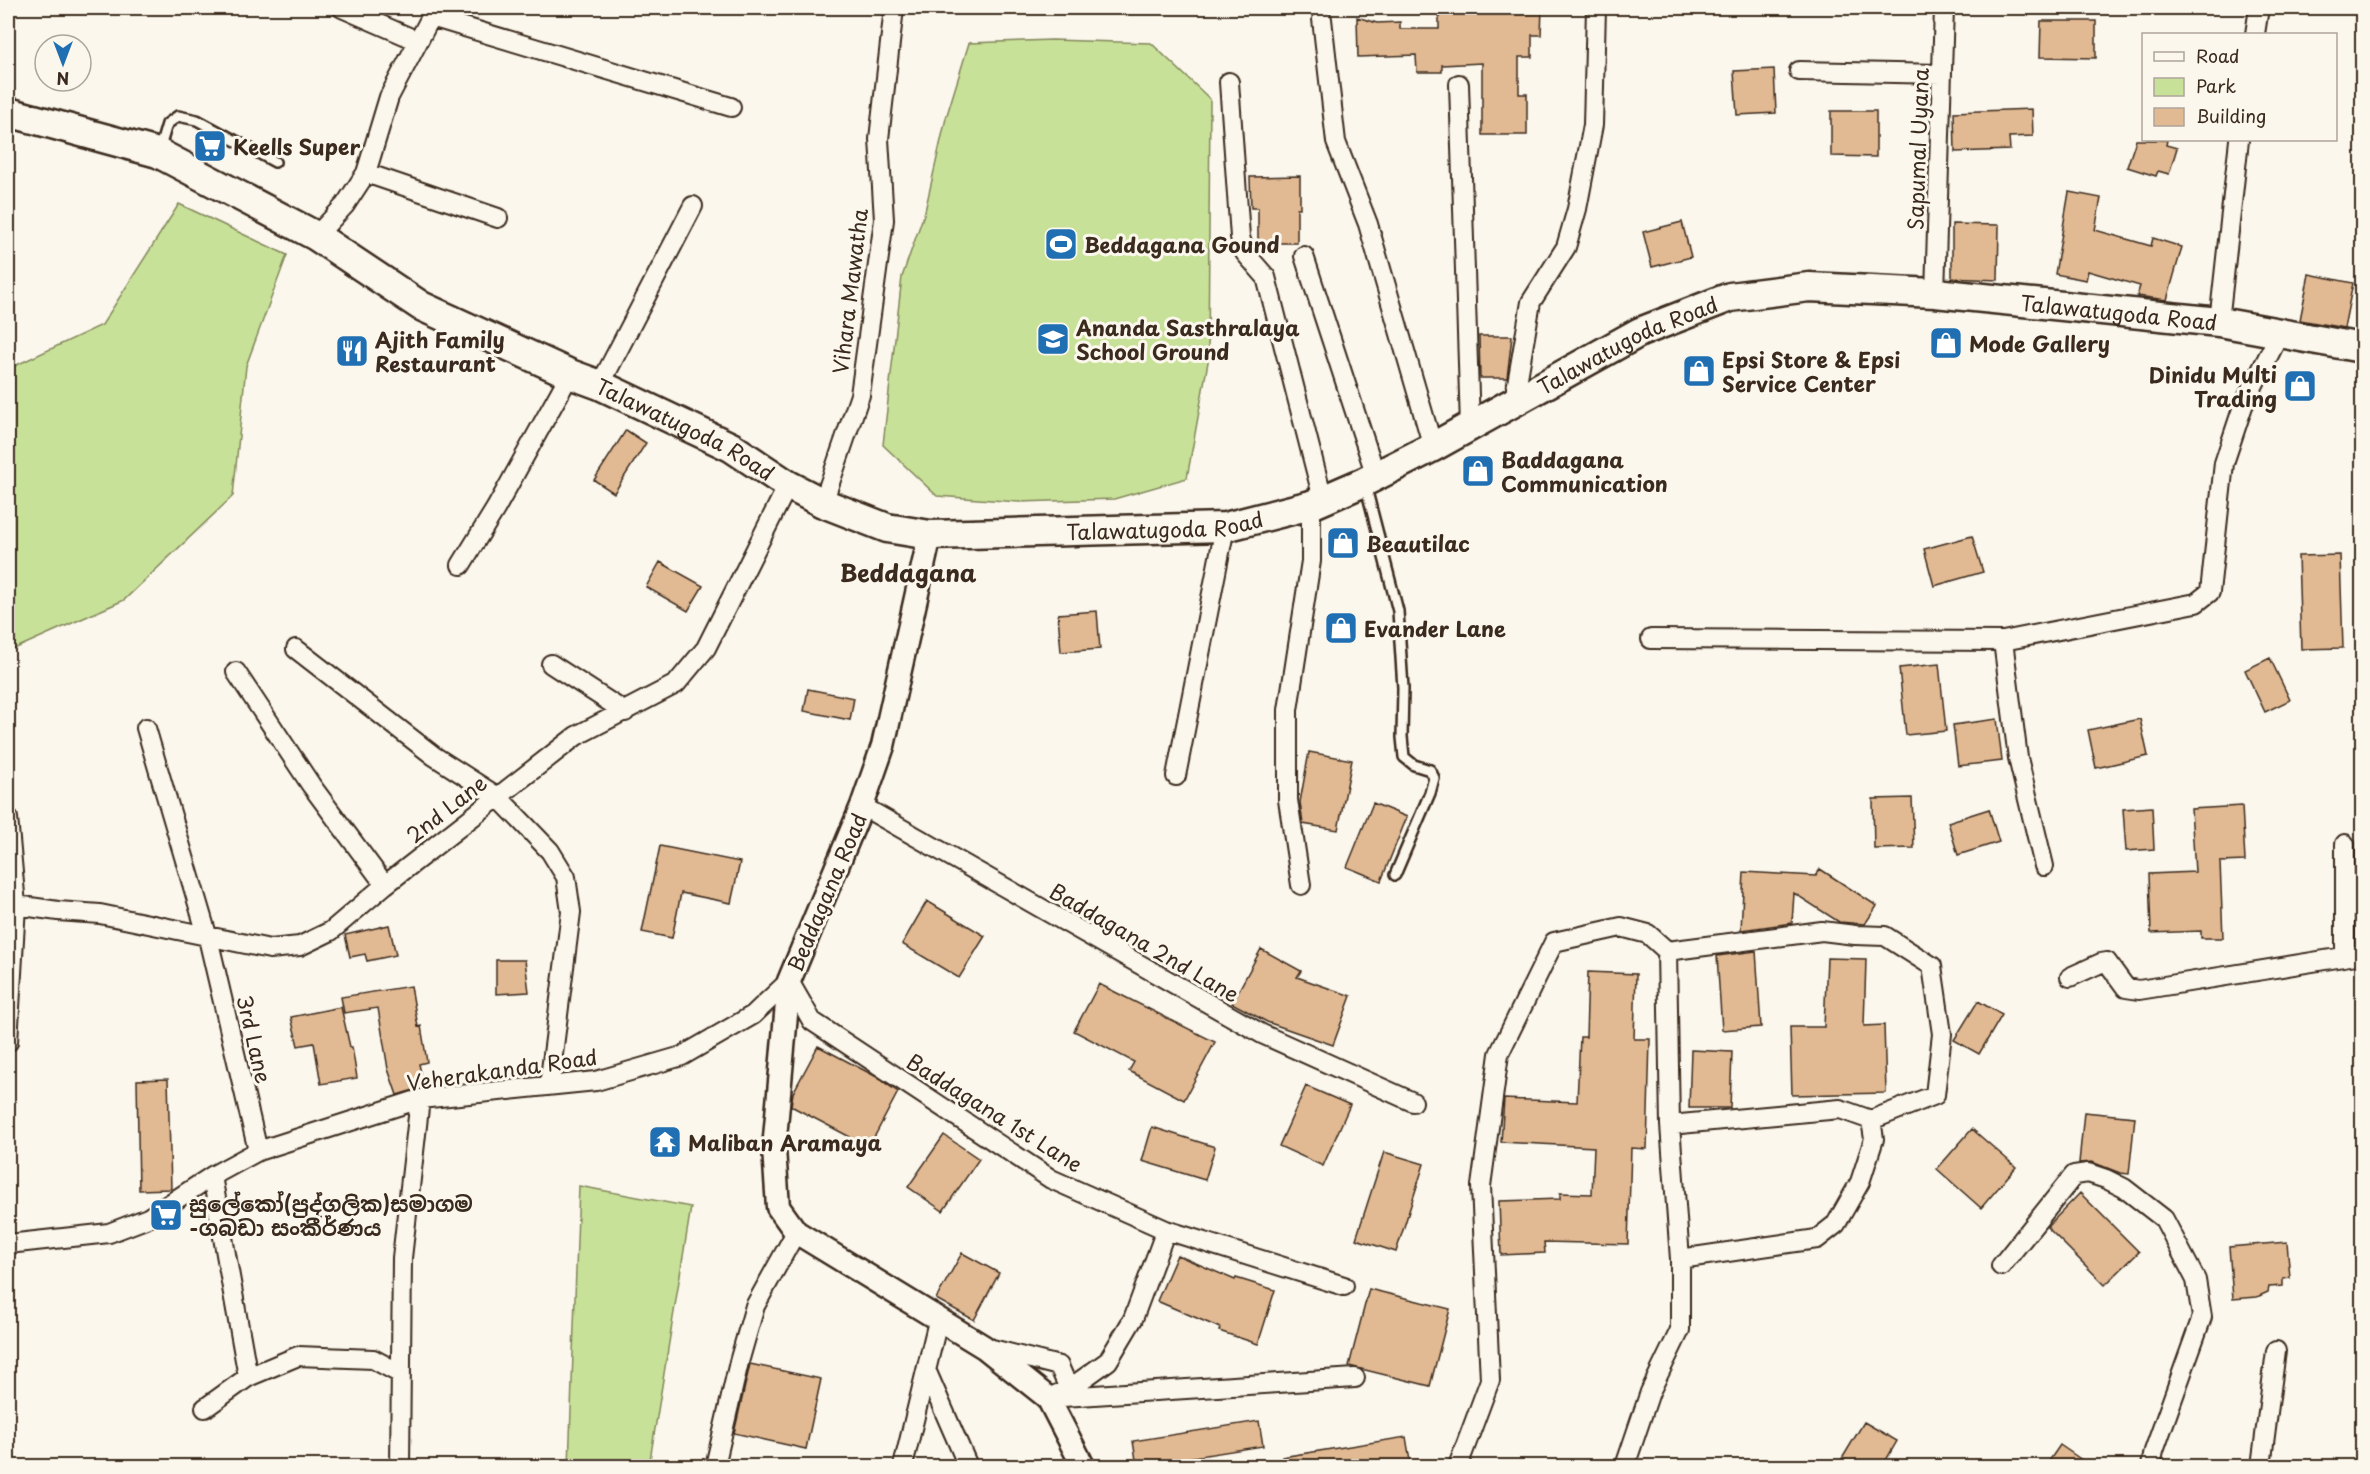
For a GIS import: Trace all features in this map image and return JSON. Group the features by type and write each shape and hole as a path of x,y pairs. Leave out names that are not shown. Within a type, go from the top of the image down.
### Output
{"main road":[{"name":"Talawatugoda Road","path":"8,112 158,153 316,236 421,306 570,374 600,384 732,447 789,485 823,503 887,528 930,535 1225,527 1317,502 1370,479 1433,447 1640,332 1730,297 1809,287 1935,292 2219,322 2279,335 2362,348"}],"street":[{"path":"342,8 418,41"},
{"name":"Vihara Mawatha","path":"823,503 860,394 884,220 879,139 894,8"},
{"path":"1514,401 1531,302 1566,247 1578,209 1593,125 1596,8"},
{"name":"Sapumal Uyana","path":"1935,292 1944,8"},
{"path":"2255,33 2259,8"},
{"path":"316,236 345,205 366,173 389,97 436,12 731,107"},
{"path":"1322,19 1336,141 1368,224 1433,447"},
{"path":"1799,71 1942,74"},
{"path":"1229,82 1240,237 1245,253 1266,277 1317,502 1311,561 1288,710 1288,800 1301,885"},
{"path":"1459,84 1470,426"},
{"path":"2219,322 2239,141"},
{"path":"366,173 498,218"},
{"path":"600,384 693,207"},
{"path":"1304,256 1370,479"},
{"path":"1651,639 2003,641 2196,603 2210,592 2224,463 2243,406 2279,335"},
{"path":"461,565 496,508 570,374"},
{"name":"2nd Lane","path":"16,905 100,914 270,949 300,946 332,931 385,885 576,736 676,684 706,648 789,485"},
{"path":"1176,776 1225,527"},
{"name":"Beddagana Road","path":"930,535 884,746 862,806 789,981 774,1149 778,1207 796,1232 938,1321 984,1347 1048,1398 1083,1467"},
{"path":"2003,641 2018,758 2044,866"},
{"path":"296,649 434,756 498,797 550,851 566,878 571,912 549,1086"},
{"path":"551,664 625,711"},
{"path":"236,672 311,786 385,885"},
{"name":"3rd Lane","path":"146,728 208,938 258,1151"},
{"name":"Baddagana 2nd Lane","path":"862,806 1262,1034 1413,1102"},
{"path":"8,818 16,905 8,1042"},
{"path":"2070,977 2107,962 2126,988 2139,990 2354,955 2345,844"},
{"path":"1458,1467 1490,1380 1481,1186 1499,1054 1554,942 1621,927 1648,934 1667,951 1670,1125 1680,1259 1680,1330 1650,1392 1625,1467"},
{"path":"1667,951 1822,931 1855,936 1885,936 1932,966 1942,1034 1935,1095 1871,1120 1840,1109 1670,1125"},
{"name":"Veherakanda Road","path":"8,1244 109,1233 148,1218 212,1176 258,1151 420,1099 596,1081 682,1056 753,1015 789,981"},
{"name":"Baddagana 1st Lane","path":"789,981 812,1021 1051,1179 1166,1230 1344,1286"},
{"path":"400,1467 402,1258 420,1099"},
{"path":"1680,1259 1816,1239 1836,1224 1860,1182 1874,1139 1871,1120"},
{"path":"2001,1266 2074,1175 2088,1173 2106,1179 2124,1188 2164,1219 2196,1280 2202,1317 2154,1451 2151,1467"},
{"path":"212,1176 248,1377"},
{"path":"1048,1398 1069,1389 1108,1361 1133,1319 1166,1230"},
{"path":"715,1467 739,1362 755,1306 796,1232"},
{"path":"903,1467 938,1321"},
{"path":"984,1347 1059,1366 1069,1389"},
{"path":"2261,1467 2276,1351"},
{"path":"205,1408 248,1377 298,1356 373,1359 400,1374"},
{"path":"927,1372 968,1467"},
{"path":"1048,1398 1355,1378"}],"lane":[{"path":"158,153 167,124 178,116 197,120 276,162"},
{"path":"1370,479 1398,611 1403,688 1404,757 1414,765 1430,770 1434,778 1430,793 1395,875"}],"green space":[{"name":"Beddagana Gound","path":"1052,40 1151,43 1210,99 1208,362 1187,478 1114,499 1019,502 937,496 883,445 902,277 925,211 946,118 969,43"},
{"path":"179,204 287,255 246,366 233,496 124,600 8,650 8,369 102,325"},
{"path":"579,1186 691,1207 649,1466 569,1466"}],"building":[{"path":"1486,8 1542,8 1541,35 1532,35 1532,57 1519,57 1519,94 1527,94 1527,135 1482,135 1482,63 1442,65 1442,72 1417,72 1416,55 1358,57 1357,17 1377,23 1400,22 1400,29 1439,29 1439,11 1486,10"},
{"path":"2041,21 2096,21 2096,58 2040,57"},
{"path":"1774,69 1776,113 1737,115 1734,71"},
{"path":"2032,109 2033,136 2009,137 2010,150 1955,152 1954,112"},
{"path":"1831,111 1876,111 1876,157 1831,156"},
{"path":"2136,140 2167,141 2166,145 2177,148 2169,174 2158,171 2156,176 2127,167"},
{"path":"1300,176 1297,243 1258,243 1258,208 1251,208 1250,177"},
{"path":"2069,192 2101,198 2095,230 2151,246 2153,238 2182,247 2167,300 2137,296 2140,286 2088,271 2086,280 2055,274"},
{"path":"1682,222 1691,257 1652,267 1643,232"},
{"path":"1952,224 1999,225 1998,280 1952,278"},
{"path":"2309,274 2353,283 2344,328 2300,320"},
{"path":"1479,336 1512,336 1507,378 1480,378"},
{"path":"626,430 646,443 614,493 594,480"},
{"path":"1972,536 1983,572 1934,586 1924,549"},
{"path":"2340,555 2343,648 2301,649 2298,556"},
{"path":"660,562 703,586 688,611 646,587"},
{"path":"1097,611 1100,649 1061,652 1058,614"},
{"path":"2270,658 2290,700 2265,712 2245,670"},
{"path":"1939,664 1946,731 1906,735 1899,668"},
{"path":"808,689 854,698 850,720 804,711"},
{"path":"1997,719 2002,761 1958,766 1953,725"},
{"path":"2140,719 2148,756 2096,768 2088,730"},
{"path":"1309,752 1352,760 1338,830 1303,824 1300,802"},
{"path":"1912,798 1914,848 1874,849 1873,799"},
{"path":"1373,803 1407,817 1381,881 1347,867"},
{"path":"2242,806 2245,861 2220,862 2223,938 2201,938 2201,931 2151,933 2149,874 2195,872 2191,809"},
{"path":"2152,807 2154,849 2126,851 2123,809"},
{"path":"1989,809 1999,842 1958,855 1948,822"},
{"path":"660,846 740,862 731,903 681,893 672,938 642,932"},
{"path":"1820,869 1877,906 1865,924 1839,922 1794,893 1792,923 1741,930 1744,872 1816,876"},
{"path":"927,901 985,936 959,978 902,944"},
{"path":"389,925 396,955 367,961 365,954 350,957 345,935"},
{"path":"1261,949 1301,971 1297,977 1351,996 1333,1045 1267,1022 1232,1003"},
{"path":"1756,951 1761,1027 1722,1030 1717,956"},
{"path":"1827,958 1866,959 1864,1026 1884,1025 1886,1093 1792,1095 1790,1027 1824,1027"},
{"path":"496,960 525,960 529,992 496,994"},
{"path":"1588,972 1636,974 1634,1039 1650,1039 1647,1149 1631,1148 1628,1244 1544,1242 1545,1253 1501,1255 1499,1201 1560,1199 1560,1193 1592,1194 1594,1147 1501,1142 1504,1099 1577,1102 1580,1037 1586,1037"},
{"path":"1099,984 1215,1042 1184,1100 1129,1071 1134,1062 1074,1031"},
{"path":"411,986 427,1062 419,1064 424,1087 397,1095 388,1069 378,1008 344,1013 341,997"},
{"path":"1978,1001 2002,1015 1979,1054 1954,1040"},
{"path":"341,1007 350,1047 352,1047 357,1078 321,1084 314,1043 298,1046 291,1017"},
{"path":"818,1046 875,1076 898,1092 869,1147 791,1106 793,1093"},
{"path":"1691,1050 1732,1052 1730,1108 1689,1108"},
{"path":"168,1079 171,1189 139,1190 137,1080"},
{"path":"1306,1086 1350,1105 1323,1166 1279,1146"},
{"path":"2084,1112 2135,1117 2129,1174 2120,1173 2092,1162 2079,1163"},
{"path":"1152,1127 1215,1147 1205,1180 1142,1161"},
{"path":"1972,1129 2016,1167 1981,1208 1937,1169"},
{"path":"944,1135 979,1159 943,1211 908,1187"},
{"path":"1384,1152 1424,1164 1396,1252 1356,1239"},
{"path":"2080,1193 2139,1252 2105,1285 2047,1227"},
{"path":"2287,1242 2290,1278 2283,1279 2283,1286 2269,1287 2268,1292 2257,1297 2233,1299 2229,1247"},
{"path":"962,1253 999,1273 974,1320 936,1299"},
{"path":"1177,1255 1235,1280 1236,1278 1275,1290 1258,1344 1219,1331 1220,1328 1157,1301"},
{"path":"1369,1289 1450,1309 1430,1386 1349,1366"},
{"path":"750,1364 821,1379 806,1449 734,1433"},
{"path":"1259,1421 1263,1446 1137,1466 1133,1441"},
{"path":"1864,1422 1897,1441 1882,1467 1837,1467"},
{"path":"1406,1437 1411,1467 1283,1467 1282,1457"},
{"path":"2060,1445 2092,1467 2045,1467"}],"place":[{"name":"Keells Super","path":"210,146"},
{"name":"Beddagana Gound","path":"1061,244"},
{"name":"Ananda Sasthralaya School Ground","path":"1053,339"},
{"name":"Mode Gallery","path":"1946,343"},
{"name":"Ajith Family Restaurant","path":"352,351"},
{"name":"Epsi Store & Epsi Service Center","path":"1699,371"},
{"name":"Dinidu Multi Trading","path":"2300,386"},
{"name":"Baddagana Communication","path":"1478,471"},
{"name":"Beautilac","path":"1343,543"},
{"name":"Evander Lane","path":"1341,628"},
{"name":"Maliban Aramaya","path":"665,1142"},
{"name":"සුලේකෝ(පුද්ගලික)සමාගම -ගබඩා සංකීර්ණය","path":"166,1215"}],"district":[{"name":"Beddagana","path":"908,572"}]}
